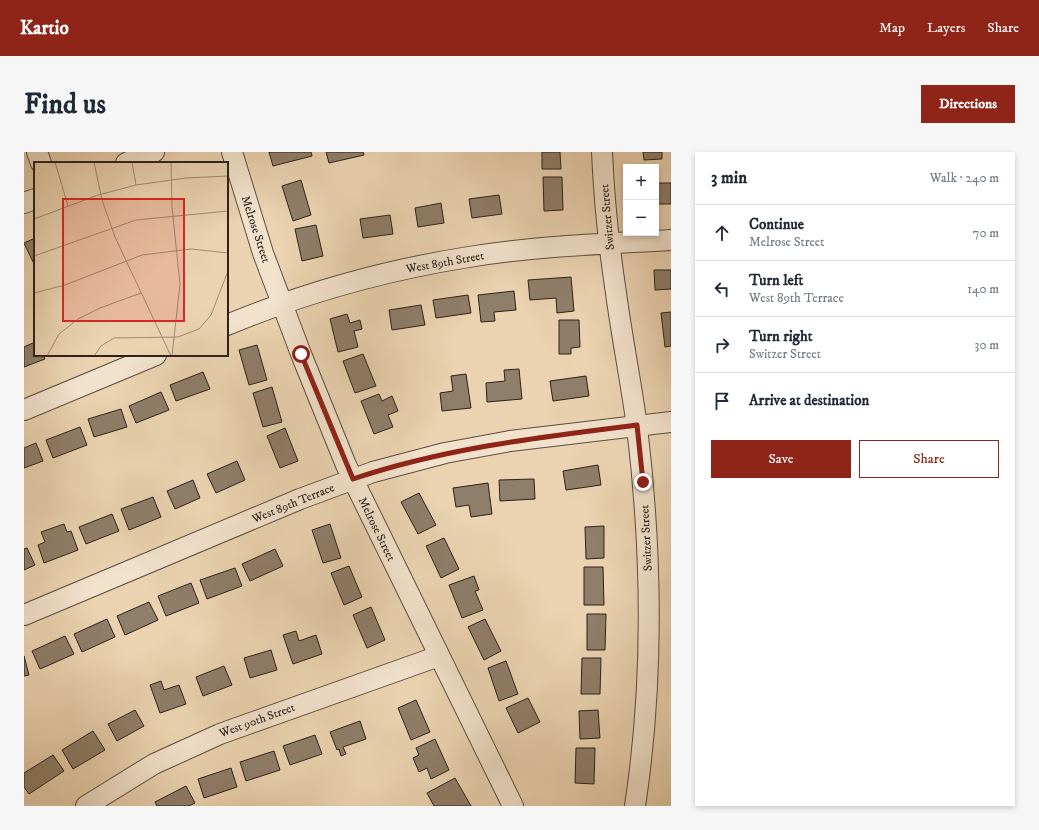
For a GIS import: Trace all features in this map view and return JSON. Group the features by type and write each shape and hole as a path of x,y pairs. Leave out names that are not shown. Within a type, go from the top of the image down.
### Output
{"street":[{"path":"37,152 41,162"},
{"path":"129,162 154,152"},
{"name":"Melrose Street","path":"232,152 263,253 282,304 353,479 438,656 513,806"},
{"name":"Switzer Street","path":"602,152 610,244 637,425 646,526 649,604 643,734 635,806"},
{"path":"24,204 34,199"},
{"name":"West 89th Street","path":"228,325 282,304 366,279 424,265 523,250 671,240"},
{"path":"24,410 154,356"},
{"name":"West 89th Terrace","path":"24,615 353,479 445,453 481,446 510,441 671,422"},
{"name":"West 90th Street","path":"86,806 154,764 220,734 438,656"}],"building":[{"path":"269,152 311,152 312,156 273,166"},
{"path":"326,152 363,152 364,155 329,163"},
{"path":"542,152 560,152 561,169 542,169"},
{"path":"643,152 662,152 662,159 644,160"},
{"path":"543,177 562,177 563,210 544,211"},
{"path":"301,180 311,215 293,221 282,186"},
{"path":"659,183 671,183 671,204 659,204"},
{"path":"499,195 502,214 472,218 469,199"},
{"path":"441,203 444,223 418,227 415,208"},
{"path":"390,215 393,234 363,238 360,219"},
{"path":"316,225 323,256 302,261 295,229"},
{"path":"34,238 34,262 33,262 24,243"},
{"path":"654,270 671,270 671,289 655,290"},
{"path":"571,277 574,311 557,313 556,298 530,300 528,280"},
{"path":"514,291 516,310 494,312 495,321 481,322 478,295"},
{"path":"468,295 471,313 436,318 433,300"},
{"path":"421,305 425,325 392,330 389,310"},
{"path":"671,312 671,346 665,347 661,313"},
{"path":"347,314 350,323 360,320 362,329 354,331 358,347 338,352 330,319"},
{"path":"559,320 579,320 580,347 571,348 571,354 559,354"},
{"path":"34,342 34,356 44,356 45,359 24,367 24,347"},
{"path":"257,345 267,380 249,385 239,350"},
{"path":"363,354 376,386 355,393 343,361"},
{"path":"519,369 522,399 487,402 486,383 505,381 504,370"},
{"path":"203,372 210,389 176,401 170,385"},
{"path":"466,374 471,408 442,411 440,393 453,391 451,376"},
{"path":"586,376 589,396 553,401 550,381"},
{"path":"272,387 282,422 263,427 253,393"},
{"path":"161,392 169,410 136,423 129,406"},
{"path":"379,394 382,401 392,396 398,411 388,415 393,427 374,434 361,401"},
{"path":"121,409 127,427 94,437 88,419"},
{"path":"80,427 87,445 53,458 46,440"},
{"path":"285,428 298,461 280,468 267,436"},
{"path":"36,443 43,461 24,468 24,448"},
{"path":"237,461 245,480 216,493 207,474"},
{"path":"598,465 601,485 566,490 563,471"},
{"path":"534,479 535,499 500,501 499,480"},
{"path":"193,480 200,498 175,509 167,491"},
{"path":"488,483 492,514 471,517 469,505 456,507 453,488"},
{"path":"419,493 436,525 418,534 401,502"},
{"path":"153,497 161,517 129,530 121,509"},
{"path":"112,514 119,531 86,544 79,527"},
{"path":"64,524 67,532 71,531 78,550 44,563 38,545 45,542 41,532"},
{"path":"330,524 341,558 323,563 312,530"},
{"path":"604,526 604,558 586,559 585,527"},
{"path":"444,538 459,569 441,578 426,546"},
{"path":"27,548 35,565 24,570 24,549"},
{"path":"275,549 283,566 250,581 242,564"},
{"path":"349,566 362,597 344,605 331,573"},
{"path":"584,567 603,567 604,605 584,605"},
{"path":"235,568 242,586 207,599 200,580"},
{"path":"474,576 479,590 475,591 483,610 462,618 449,585"},
{"path":"191,583 199,603 166,616 158,596"},
{"path":"149,602 158,620 125,635 117,616"},
{"path":"371,607 385,640 367,648 353,615"},
{"path":"587,614 606,614 605,650 587,650"},
{"path":"107,619 115,637 82,652 74,634"},
{"path":"485,619 501,651 484,660 468,627"},
{"path":"296,631 299,641 316,635 322,654 293,664 283,635"},
{"path":"65,636 74,654 40,669 32,651"},
{"path":"271,650 277,670 250,678 244,658"},
{"path":"24,656 29,675 24,676"},
{"path":"582,658 601,658 600,694 581,694"},
{"path":"506,661 518,694 499,701 488,668"},
{"path":"224,666 232,685 203,696 196,677"},
{"path":"161,681 164,690 179,685 186,704 160,713 150,685"},
{"path":"528,698 540,722 518,733 506,708"},
{"path":"416,700 430,732 411,740 398,708"},
{"path":"135,710 144,726 117,741 108,724"},
{"path":"598,710 600,738 580,739 579,711"},
{"path":"360,721 366,739 343,747 346,754 341,756 330,732"},
{"path":"93,731 105,750 73,769 62,750"},
{"path":"315,735 322,754 290,765 283,746"},
{"path":"435,739 449,770 431,779 427,768 419,772 413,758 419,755 416,748"},
{"path":"576,748 595,748 594,784 575,783"},
{"path":"274,751 280,770 246,781 240,762"},
{"path":"53,755 64,771 29,794 24,787 24,773"},
{"path":"231,768 237,787 204,798 198,779"},
{"path":"455,778 471,806 434,806 427,793"},
{"path":"186,786 195,803 189,806 157,806 155,802"}],"route":[{"path":"301,354 353,479 373,472 445,453 510,441 637,425 643,482"}]}
